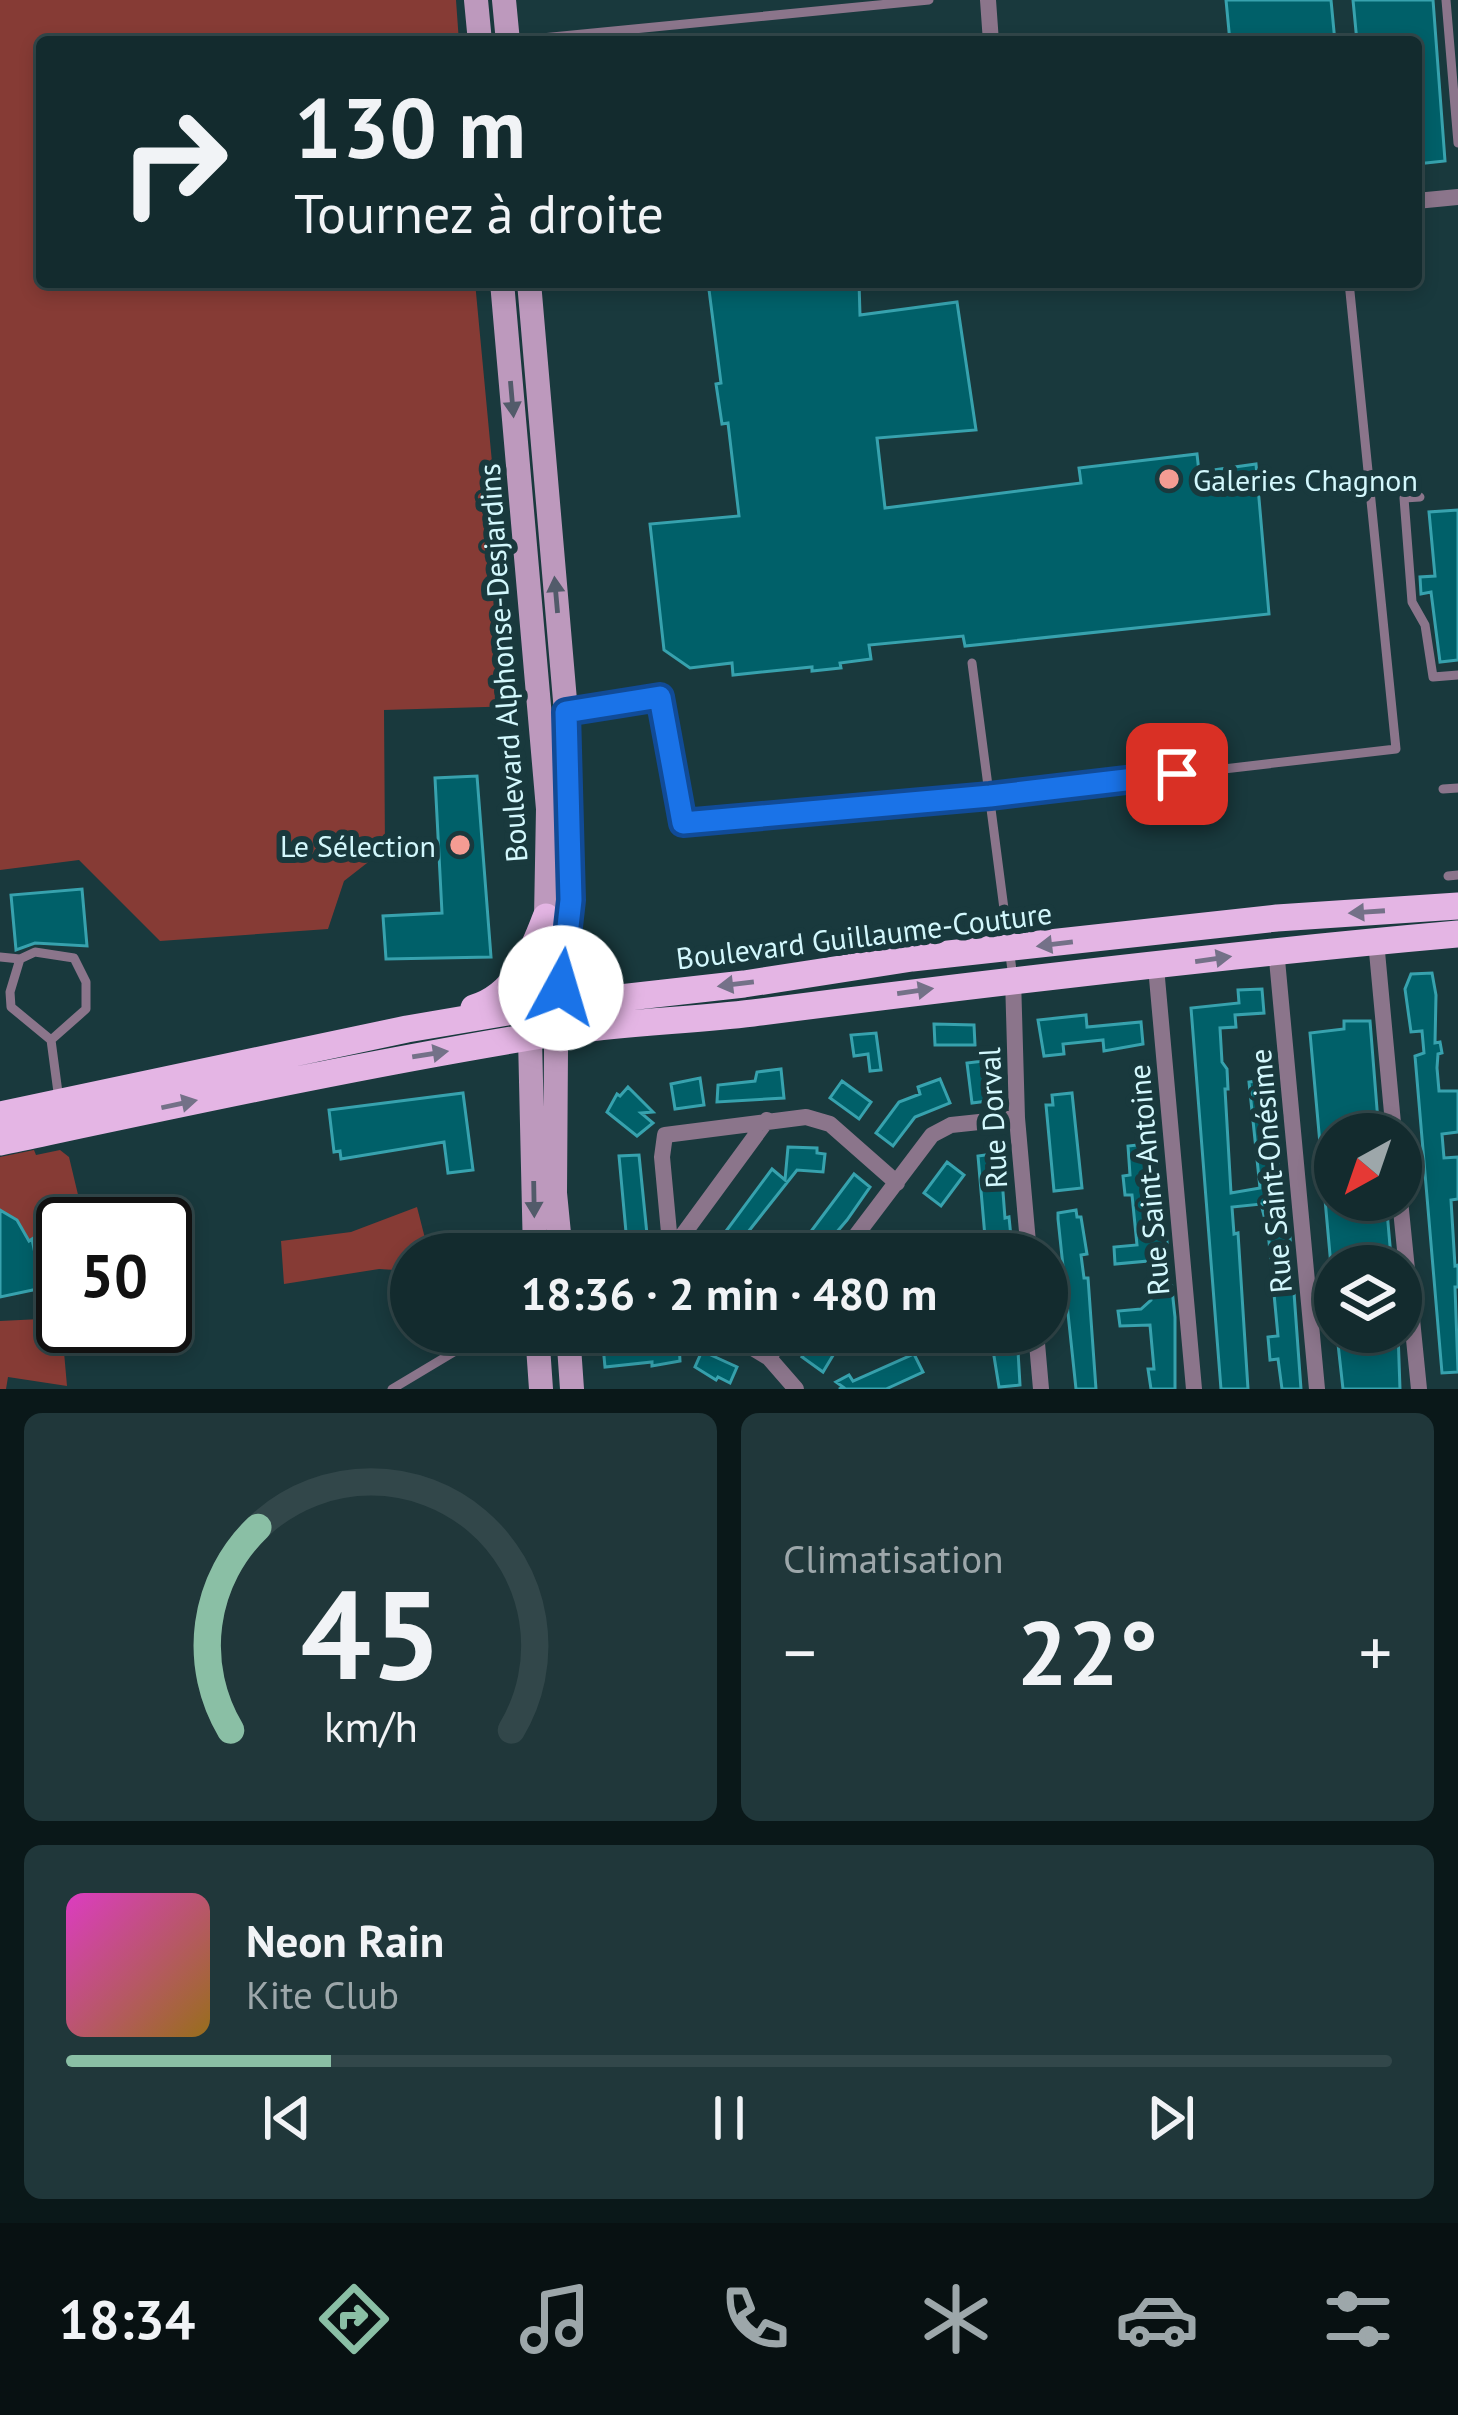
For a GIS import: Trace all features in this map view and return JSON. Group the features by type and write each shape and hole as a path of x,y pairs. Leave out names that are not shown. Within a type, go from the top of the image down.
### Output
{"main road":[{"path":"476,0 479,36"},
{"path":"504,0 505,36"},
{"name":"Boulevard Alphonse-Desjardins","path":"503,288 548,809 536,1233"},
{"name":"Boulevard Alphonse-Desjardins","path":"530,288 566,712 571,900 544,1021 559,1233"},
{"name":"Boulevard Guillaume-Couture","path":"0,1142 544,1021 892,960 1276,918 1458,906"},
{"path":"407,1029 502,995 524,966 546,917"},
{"name":"Boulevard Guillaume-Couture","path":"0,1115 407,1029 711,1018 1013,978 1458,934"},
{"path":"538,1353 541,1389"},
{"path":"569,1353 572,1389"}],"street":[{"path":"988,0 991,36"},
{"path":"1422,200 1458,196"},
{"path":"1376,941 1392,1113"},
{"name":"Rue Saint-Onésime","path":"1276,950 1317,1389"},
{"name":"Rue Saint-Antoine","path":"1156,967 1194,1389"},
{"name":"Rue Dorval","path":"1013,978 1017,1118 1027,1233"},
{"path":"669,1233 664,1136 806,1117 830,1124 897,1183"},
{"path":"858,1233 932,1136 951,1124 1017,1118"},
{"path":"685,1233 767,1120"},
{"path":"1402,1221 1419,1389"},
{"path":"761,1353 796,1389"},
{"path":"769,1358 772,1353"},
{"path":"1038,1353 1041,1389"}],"lane":[{"path":"566,36 929,0"},
{"path":"1446,0 1458,143"},
{"path":"540,719 660,697 683,823 990,796 1396,748 1349,288"},
{"path":"1420,497 1404,498 1412,602 1426,625 1433,676 1458,675"},
{"path":"972,663 1013,978"},
{"path":"1444,789 1458,788"},
{"path":"0,957 20,959 35,952 74,958 86,982 86,1009 51,1040"},
{"path":"20,959 10,992 11,1007 51,1040 60,1102"},
{"path":"392,1389 452,1353"}],"shaded area":[{"path":"0,0 456,0 459,36 36,36 36,288 476,288 515,706 384,710 385,849 344,881 328,929 160,941 79,860 0,870"},
{"path":"60,1150 69,1157 79,1197 36,1197 36,1240 29,1241 17,1220 0,1211 0,1157"},
{"path":"417,1207 424,1233 390,1233 390,1270 284,1284 281,1241 351,1232"},
{"path":"36,1319 36,1353 64,1353 67,1386 8,1377 6,1389 0,1389 0,1321"}],"building":[{"path":"1226,0 1331,0 1334,36 1229,36"},
{"path":"1353,0 1433,0 1445,161 1422,163 1422,36 1356,36"},
{"name":"Galeries Chagnon","path":"709,288 859,288 860,315 957,302 976,430 877,438 885,508 1081,483 1079,468 1197,454 1199,472 1256,464 1269,614 965,646 963,636 869,645 871,659 812,671 812,667 733,675 732,663 690,668 664,650 650,524 739,516 728,423 722,424 716,384 721,383"},
{"path":"1458,510 1458,660 1440,662 1431,592 1421,594 1420,577 1435,576 1429,512"},
{"name":"Le Sélection","path":"477,776 491,957 386,959 383,916 442,913 435,778"},
{"path":"82,889 87,946 35,943 16,950 11,895"},
{"path":"1432,973 1435,1043 1440,1042 1442,1053 1438,1054 1439,1091 1458,1091 1458,1132 1442,1134 1444,1158 1458,1157 1458,1199 1451,1200 1458,1265 1458,1372 1442,1373 1415,1056 1424,1053 1422,1031 1411,1032 1405,989 1411,974"},
{"path":"1262,989 1264,1013 1235,1015 1236,1027 1220,1028 1222,1062 1227,1069 1231,1193 1260,1188 1249,1082 1273,1079 1279,1186 1289,1224 1301,1389 1282,1389 1278,1359 1270,1360 1268,1337 1278,1336 1261,1204 1232,1207 1234,1234 1238,1233 1248,1389 1221,1389 1191,1008 1239,1003 1238,990"},
{"path":"1086,1015 1087,1027 1141,1022 1143,1044 1104,1051 1103,1040 1063,1044 1064,1054 1044,1056 1038,1020"},
{"path":"1344,1021 1370,1021 1377,1113 1317,1113 1310,1033 1344,1029"},
{"path":"934,1024 974,1025 975,1045 935,1045"},
{"path":"876,1033 881,1070 870,1071 868,1054 854,1056 851,1035"},
{"path":"992,1060 996,1100 972,1103 967,1063"},
{"path":"781,1069 784,1098 717,1102 718,1085 755,1081 757,1072"},
{"path":"700,1078 704,1105 675,1109 671,1084"},
{"path":"940,1079 950,1103 915,1117 893,1146 876,1133 899,1102 920,1094 918,1087"},
{"path":"842,1081 871,1102 859,1119 830,1098"},
{"path":"628,1087 653,1112 641,1113 653,1123 637,1136 607,1112 617,1094"},
{"path":"463,1093 473,1170 448,1173 444,1142 341,1159 340,1151 334,1152 329,1110"},
{"path":"1072,1093 1082,1188 1054,1191 1046,1105 1053,1105 1052,1095"},
{"path":"1156,1143 1159,1205 1175,1317 1175,1389 1151,1389 1150,1325 1120,1326 1118,1311 1141,1309 1151,1300 1149,1261 1115,1264 1114,1247 1137,1245 1132,1195 1125,1195 1123,1176 1130,1175 1128,1146"},
{"path":"788,1147 817,1148 817,1153 825,1154 823,1172 797,1170 750,1233 725,1233 772,1169 785,1180"},
{"path":"1000,1153 1011,1233 985,1233 978,1156"},
{"path":"639,1155 647,1233 626,1233 619,1156"},
{"path":"947,1162 964,1175 941,1206 924,1193"},
{"path":"854,1174 870,1187 836,1233 810,1233"},
{"path":"0,1210 17,1220 32,1239 36,1289 0,1297"},
{"path":"1076,1210 1081,1217 1096,1389 1076,1389 1068,1311 1068,1233 1060,1233 1058,1213"},
{"path":"1327,1221 1388,1221 1390,1245 1329,1245"},
{"path":"604,1353 680,1353 680,1361 605,1367"},
{"path":"701,1353 706,1353 737,1367 730,1383 695,1367"},
{"path":"805,1353 834,1353 823,1372 802,1357"},
{"path":"993,1353 1018,1353 1020,1385 999,1387"},
{"path":"1339,1353 1399,1353 1400,1389 1343,1389"},
{"path":"914,1354 923,1372 886,1389 839,1389 843,1387 836,1382 849,1375 853,1381"}],"place":[{"name":"Galeries Chagnon","path":"1169,479"},
{"name":"Le Sélection","path":"460,845"}],"route":[{"path":"561,988 571,900 566,712 660,697 683,823 1177,774"}]}
